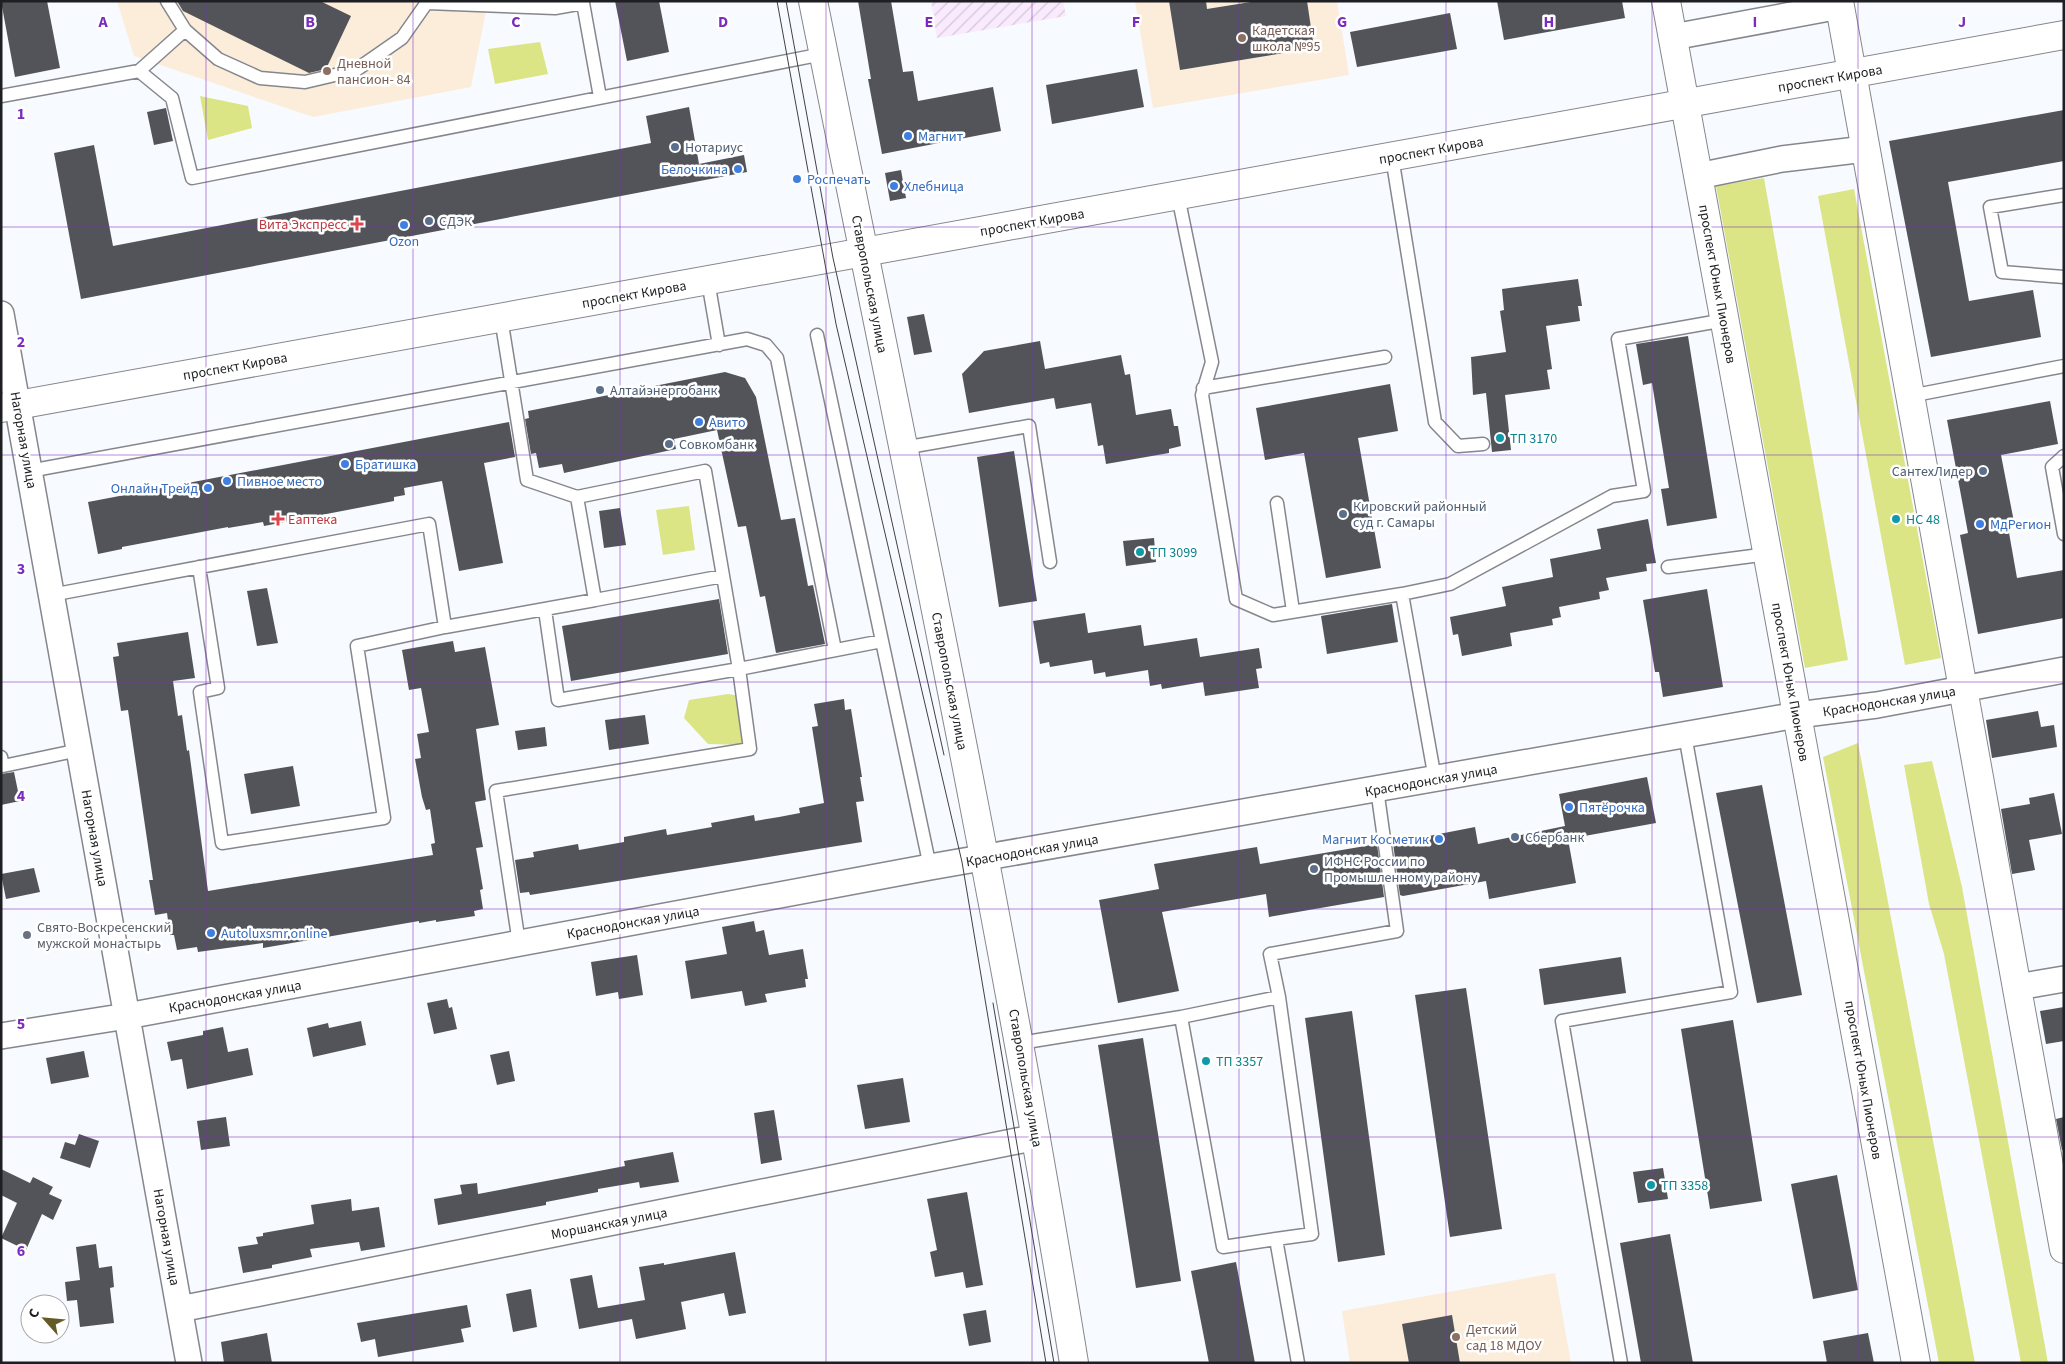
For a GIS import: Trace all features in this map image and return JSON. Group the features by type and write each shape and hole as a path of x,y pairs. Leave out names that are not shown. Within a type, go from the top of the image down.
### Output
{"street":[{"name":"Ставропольская улица","path":"812,1 986,858 1037,1137 1074,1363"},
{"name":"проспект Юных Пионеров","path":"1666,1 1916,1363"},
{"path":"1673,37 1839,3 2064,1249"},
{"name":"проспект Кирова","path":"9,407 2064,35"},
{"path":"1698,176 1782,159 1866,149"},
{"name":"Нагорная улица","path":"1,314 9,407 29,470 190,1363"},
{"name":"Краснодонская улица","path":"1,1036 127,1016 930,867 1797,715 1877,706 2064,670"},
{"path":"2017,987 2064,979"},
{"name":"Моршанская улица","path":"180,1308 1037,1137"}],"lane":[{"path":"168,1 185,30 218,59 260,78 305,82 356,70 402,38 428,2 555,8 582,2 600,97"},
{"path":"1,96 139,71 185,30"},
{"path":"139,71 172,98 192,178 823,54"},
{"path":"1392,157 1435,422 1458,446 1483,444"},
{"path":"2064,195 1990,207 2002,272 2064,277"},
{"path":"1178,196 1212,362 1203,388 1236,600 1273,615 1402,594 1450,584 1612,496 1644,491 1618,340 1725,320"},
{"path":"708,280 719,344"},
{"path":"501,318 527,480 577,496 705,470 739,669 750,749 496,791 519,943"},
{"path":"817,335 930,867"},
{"path":"29,470 748,339 766,345 777,358 835,650"},
{"path":"1203,388 1385,357"},
{"path":"1910,396 2064,366"},
{"path":"903,448 1029,426 1050,562"},
{"path":"2064,456 2052,468 2064,534"},
{"path":"577,496 595,600"},
{"path":"1277,503 1293,611"},
{"path":"51,595 429,524 445,627"},
{"path":"1668,567 1768,554"},
{"path":"199,567 218,688 200,692 222,844 384,818 357,646 445,627 723,576"},
{"path":"1402,594 1435,779"},
{"path":"545,610 558,700 739,669 882,641"},
{"path":"1621,1363 1562,1021 1731,992 1684,735"},
{"path":"1,757 3,766 79,750"},
{"path":"1181,1017 1223,1247 1312,1234 1278,997 1270,954 1397,931 1377,789"},
{"path":"1020,1043 1181,1017 1278,997"},
{"path":"1276,1239 1298,1363"}],"shaded area":[{"name":"Дневной пансион- 84","path":"117,1 488,1 471,87 313,117 134,56"},
{"path":"931,1 1063,1 1066,16 937,38"},
{"name":"Кадетская школа №95","path":"1135,1 1337,1 1349,75 1153,108"},
{"name":"Детский сад 18 МДОУ","path":"1555,1273 1571,1363 1350,1363 1342,1311"}],"green space":[{"path":"540,42 548,74 495,84 488,49"},
{"path":"200,96 248,106 252,128 208,140"},
{"path":"1764,178 1848,660 1805,668 1716,186"},
{"path":"1854,189 1941,658 1905,665 1818,196"},
{"path":"689,506 695,550 663,555 656,510"},
{"path":"728,694 748,697 753,727 748,745 708,744 684,718 689,700"},
{"path":"1858,743 1975,1363 1939,1363 1823,757"},
{"path":"1932,761 1962,887 2048,1363 2021,1363 1944,954 1929,904 1904,765"}],"building":[{"path":"1,1 47,1 60,68 15,77"},
{"path":"177,1 320,1 351,16 326,69 309,73 183,11"},
{"path":"615,1 659,1 669,52 627,61"},
{"path":"858,1 891,1 903,72 913,71 918,101 993,87 1001,131 882,154 868,79 871,79"},
{"path":"1169,1 1206,1 1207,9 1257,1 1307,1 1314,48 1180,70"},
{"path":"1497,1 1622,1 1625,18 1504,40"},
{"path":"1450,13 1457,49 1357,67 1350,32"},
{"path":"1137,69 1144,107 1052,124 1046,85"},
{"path":"689,107 699,164 744,155 747,172 81,299 54,153 94,145 113,246 651,143 646,116"},
{"path":"166,108 173,141 154,145 147,112"},
{"path":"2064,110 2064,161 1948,182 1969,301 2033,290 2041,337 1931,357 1889,141"},
{"path":"901,170 906,198 890,201 885,173"},
{"path":"1578,279 1582,306 1578,306 1580,321 1546,326 1552,369 1547,370 1550,389 1505,395 1511,450 1492,452 1486,393 1473,395 1471,357 1506,352 1500,311 1504,310 1502,289"},
{"path":"924,314 932,352 914,355 907,317"},
{"path":"1688,336 1717,518 1667,526 1661,489 1669,488 1652,383 1643,385 1636,344"},
{"path":"1040,341 1045,369 1121,355 1125,375 1130,374 1136,415 1171,409 1174,426 1178,426 1181,446 1169,449 1169,453 1106,464 1103,445 1098,446 1091,403 1056,409 1054,398 969,413 962,374 984,351"},
{"path":"725,372 745,378 756,397 781,520 795,518 808,586 813,585 825,644 776,653 765,596 760,597 746,526 738,527 717,430 674,439 676,449 564,473 562,464 539,468 536,453 531,454 525,419 529,418 528,411"},
{"name":"Кировский районный суд г. Самары","path":"1390,384 1398,431 1358,438 1381,568 1326,578 1304,453 1265,460 1256,408"},
{"path":"2050,401 2058,444 2001,455 2014,522 2008,527 2017,578 2064,570 2064,618 1978,634 1960,535 1968,533 1947,420"},
{"path":"509,422 515,457 484,463 503,563 459,571 442,481 404,488 405,495 394,497 394,501 264,526 263,522 228,527 122,547 122,549 98,554 88,502"},
{"path":"1014,451 1037,601 999,607 977,457"},
{"path":"620,508 626,545 604,548 599,511"},
{"path":"1648,519 1656,563 1646,564 1647,571 1606,578 1609,590 1599,592 1600,599 1559,607 1561,617 1552,619 1553,625 1510,633 1512,646 1462,656 1458,634 1453,635 1450,617 1506,606 1502,587 1553,577 1550,559 1601,549 1597,529"},
{"name":"ТП 3099","path":"1154,538 1156,562 1126,566 1123,541"},
{"path":"267,588 278,643 257,646 247,591"},
{"path":"1707,589 1723,687 1663,697 1659,672 1655,672 1643,600"},
{"path":"719,599 728,654 571,681 562,626"},
{"path":"1392,604 1398,642 1327,654 1321,616"},
{"path":"1085,613 1088,633 1141,625 1144,646 1197,638 1200,657 1259,648 1262,668 1256,669 1259,688 1205,696 1203,682 1162,689 1161,684 1150,686 1148,670 1106,677 1105,672 1094,674 1092,660 1050,667 1049,662 1040,664 1033,621"},
{"path":"188,632 195,678 173,681 178,716 182,715 187,751 189,750 208,891 433,855 431,844 435,843 430,809 426,810 422,797 415,759 421,758 417,734 429,732 421,688 409,690 402,650 453,641 455,652 485,647 499,725 476,729 486,800 475,802 483,847 476,848 483,889 480,890 483,909 474,911 475,916 436,922 436,920 419,923 419,921 263,948 263,943 198,952 197,947 177,950 174,935 170,935 167,913 155,915 149,880 153,880 128,710 121,711 113,657 119,656 117,643"},
{"path":"844,699 845,710 851,709 862,777 860,777 864,801 856,802 862,842 530,895 529,892 520,893 515,860 534,857 533,852 578,844 579,850 624,842 624,837 666,829 667,835 712,827 711,823 754,815 755,821 779,817 800,813 799,808 824,803 812,727 818,726 814,704"},
{"path":"2038,711 2041,727 2054,725 2057,747 1992,758 1986,720"},
{"path":"645,715 649,744 609,750 605,720"},
{"path":"545,727 547,746 518,750 515,731"},
{"path":"293,766 300,806 251,814 244,774"},
{"path":"14,772 20,801 1,805 1,774"},
{"path":"1647,777 1656,823 1568,839 1576,883 1489,899 1486,881 1400,895 1393,843 1475,827 1478,844 1565,826 1559,794"},
{"path":"1762,785 1802,995 1757,1003 1716,793"},
{"path":"2054,793 2062,834 2029,840 2035,870 2012,874 2001,809 2030,804 2029,798"},
{"path":"1377,844 1384,897 1269,917 1266,894 1162,912 1179,991 1118,1003 1099,900 1159,889 1154,864 1257,847 1260,864"},
{"path":"34,868 40,892 6,899 1,874"},
{"path":"754,921 756,932 764,930 769,955 803,949 808,979 805,979 806,987 765,994 767,1002 745,1006 742,991 691,999 685,961 727,954 722,927"},
{"path":"637,955 643,995 619,999 618,992 596,996 591,962"},
{"path":"1621,957 1626,993 1544,1005 1539,969"},
{"path":"1466,988 1502,1229 1450,1237 1415,995"},
{"path":"447,999 449,1008 452,1007 457,1029 434,1034 427,1003"},
{"path":"2064,1007 2064,1041 2046,1044 2040,1011"},
{"path":"1352,1011 1385,1255 1338,1262 1305,1018"},
{"path":"1733,1020 1762,1201 1710,1209 1681,1029"},
{"path":"361,1021 366,1045 313,1057 307,1028 328,1023 329,1028"},
{"path":"223,1027 228,1052 248,1048 253,1075 187,1089 182,1059 171,1061 167,1042 203,1035 203,1031"},
{"path":"1143,1038 1181,1281 1136,1288 1098,1045"},
{"path":"84,1051 89,1077 51,1084 46,1058"},
{"path":"509,1051 515,1081 497,1085 490,1055"},
{"path":"903,1078 910,1122 865,1129 857,1085"},
{"path":"774,1110 782,1160 761,1164 754,1113"},
{"path":"226,1117 230,1146 201,1150 197,1121"},
{"path":"2064,1117 2064,1150 2062,1150 2056,1119"},
{"path":"79,1134 99,1141 90,1168 60,1158 65,1142 75,1145"},
{"path":"673,1152 679,1182 640,1188 639,1182 598,1189 598,1192 546,1202 546,1205 438,1225 434,1199 462,1194 460,1185 477,1183 478,1194 625,1166 624,1161"},
{"name":"ТП 3358","path":"1663,1168 1668,1199 1638,1203 1633,1172"},
{"path":"1,1169 30,1183 33,1177 53,1187 49,1194 62,1200 53,1220 42,1214 26,1250 1,1238 17,1203 1,1195"},
{"path":"1837,1175 1858,1290 1813,1299 1791,1184"},
{"path":"967,1192 983,1285 966,1288 963,1272 935,1277 930,1252 937,1250 927,1199"},
{"path":"351,1199 352,1211 379,1207 385,1247 361,1251 359,1242 310,1249 312,1257 272,1265 272,1268 243,1273 238,1247 258,1244 256,1237 263,1236 263,1233 314,1224 311,1205"},
{"path":"1670,1234 1693,1363 1641,1363 1620,1243"},
{"path":"96,1244 99,1268 112,1266 114,1287 110,1288 114,1323 80,1327 77,1300 70,1301 70,1294 66,1294 65,1282 80,1280 76,1247"},
{"path":"735,1252 746,1313 729,1316 724,1293 681,1302 686,1329 636,1339 632,1319 579,1329 570,1279 592,1275 598,1308 645,1300 639,1267 664,1263 664,1265"},
{"path":"1236,1262 1255,1363 1209,1363 1191,1271"},
{"path":"531,1289 537,1327 513,1332 506,1294"},
{"path":"467,1305 471,1327 461,1329 464,1342 378,1357 375,1339 361,1342 357,1323"},
{"path":"986,1310 991,1342 969,1346 963,1314"},
{"path":"1452,1315 1460,1363 1409,1363 1402,1324"},
{"path":"267,1333 272,1363 224,1363 221,1342"},
{"path":"1868,1333 1874,1363 1827,1363 1823,1341"}],"tram line":[{"path":"777,1 836,324 962,862 1046,1363"},
{"path":"786,1 833,258 944,755"},
{"path":"993,1003 1054,1363"}],"place":[{"name":"Кадетская школа №95","path":"1242,38"},
{"name":"Дневной пансион- 84","path":"327,71"},
{"name":"Магнит","path":"908,136"},
{"name":"Нотариус","path":"675,147"},
{"name":"Белочкина","path":"738,169"},
{"name":"Роспечать","path":"797,179"},
{"name":"Хлебница","path":"894,186"},
{"name":"СДЭК","path":"429,221"},
{"name":"Вита Экспресс","path":"357,224"},
{"name":"Ozon","path":"404,225"},
{"name":"Алтайэнергобанк","path":"600,390"},
{"name":"Авито","path":"699,422"},
{"name":"ТП 3170","path":"1500,438"},
{"name":"Совкомбанк","path":"669,444"},
{"name":"Братишка","path":"345,464"},
{"name":"СантехЛидер","path":"1983,471"},
{"name":"Пивное место","path":"227,481"},
{"name":"Онлайн Трейд","path":"208,488"},
{"name":"Кировский районный суд г. Самары","path":"1343,514"},
{"name":"Еаптека","path":"278,519"},
{"name":"НС 48","path":"1896,519"},
{"name":"МдРегион","path":"1980,524"},
{"name":"ТП 3099","path":"1140,552"},
{"name":"Пятёрочка","path":"1569,807"},
{"name":"Сбербанк","path":"1515,837"},
{"name":"Магнит Косметик","path":"1439,839"},
{"name":"ИФНС России по Промышленному району","path":"1314,869"},
{"name":"Autoluxsmr.online","path":"211,933"},
{"name":"Свято-Воскресенский мужской монастырь","path":"27,935"},
{"name":"ТП 3357","path":"1206,1061"},
{"name":"ТП 3358","path":"1651,1185"},
{"name":"Детский сад 18 МДОУ","path":"1456,1337"}]}
